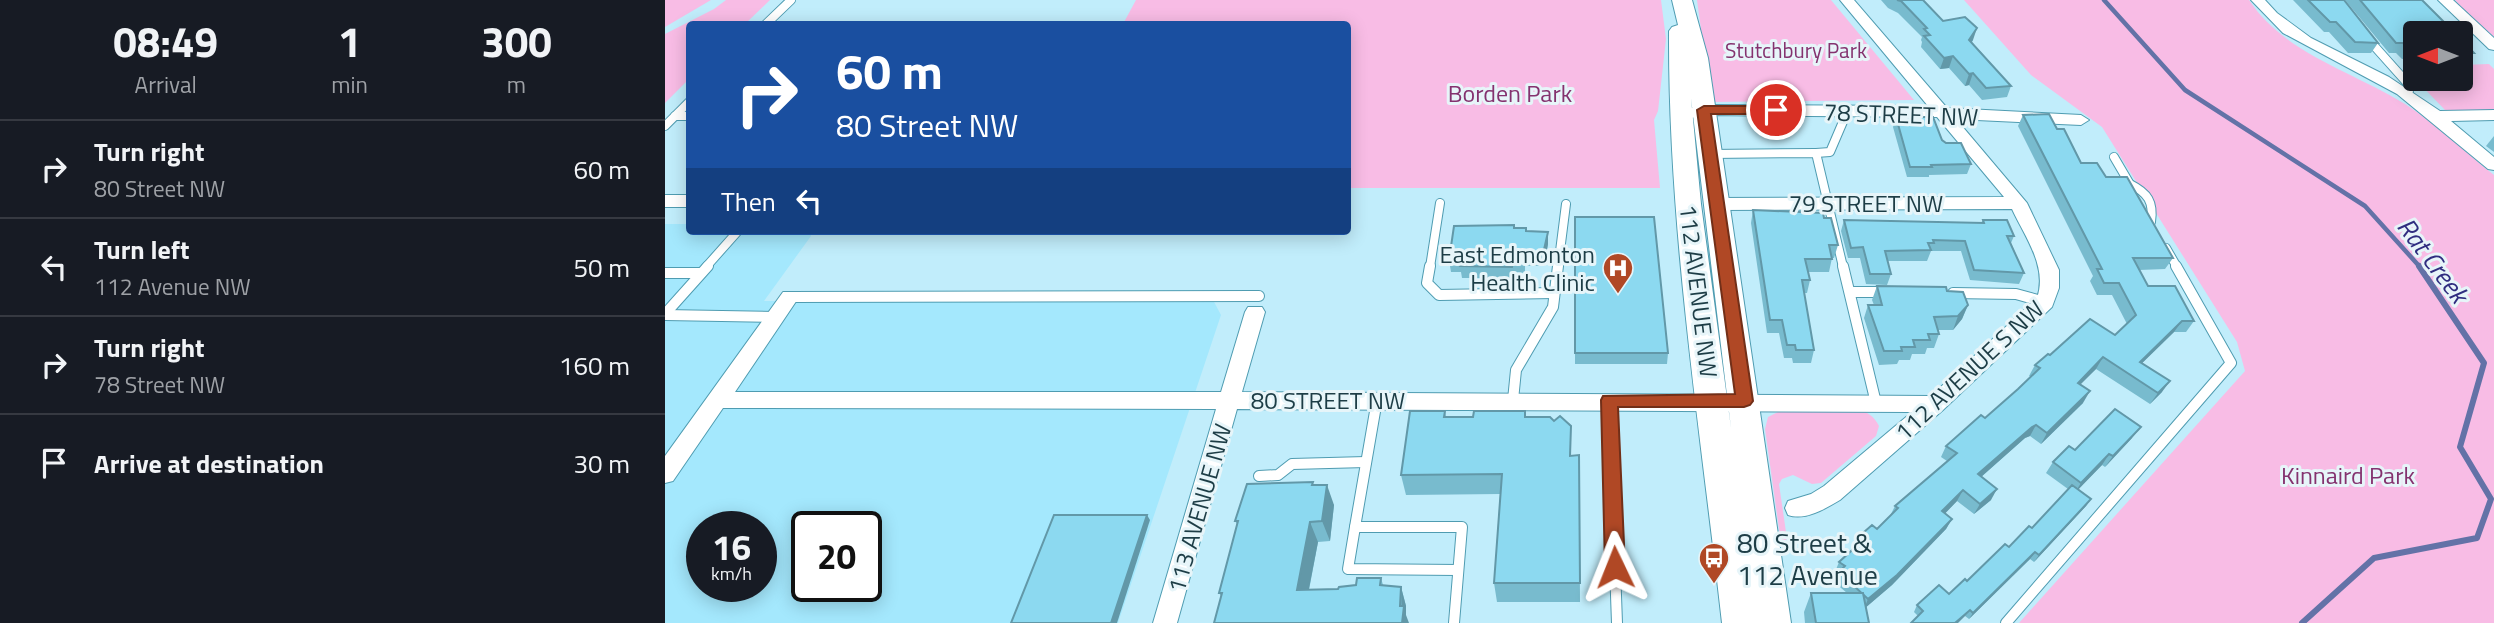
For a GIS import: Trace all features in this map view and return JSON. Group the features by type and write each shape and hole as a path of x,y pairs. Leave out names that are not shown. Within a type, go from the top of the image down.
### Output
{"main road":[{"name":"112 AVENUE NW","path":"1681,0 1697,58 1688,204 1740,623"},
{"name":"112 AVENUE NW","path":"1692,112 1709,154 1773,623"}],"street":[{"name":"112 AVENUE S NW","path":"1796,508 1817,502 1832,493 1936,404 2045,302 2050,288 2050,270 2018,203 1847,0"},
{"path":"2258,0 2284,27 2408,95 2438,116 2494,165"},
{"path":"2445,0 2494,46"},
{"name":"78 STREET NW","path":"1692,112 1918,110 1943,114 2081,120"},
{"path":"2438,116 2494,115"},
{"path":"665,201 686,201"},
{"name":"79 STREET NW","path":"1715,204 2018,203"},
{"path":"665,474 790,298"},
{"name":"113 AVENUE NW","path":"1165,623 1257,304"},
{"name":"80 STREET NW","path":"719,400 1609,400 1936,404"}],"lane":[{"path":"770,21 791,0"},
{"path":"2360,31 2410,86 2408,95"},
{"path":"665,126 686,105"},
{"path":"1709,154 1830,152 1847,110"},
{"path":"675,116 686,116"},
{"path":"1816,153 1876,403"},
{"path":"2006,623 2231,363 2114,156"},
{"path":"1440,203 1427,283 1439,295 1554,293"},
{"path":"1513,400 1516,370 1553,307 1566,204"},
{"path":"665,314 734,235"},
{"path":"665,273 701,273"},
{"path":"1850,292 1892,293"},
{"path":"1947,293 2016,294 2045,302"},
{"path":"790,298 1257,304"},
{"path":"665,314 776,317"},
{"path":"1377,400 1348,569 1458,570"},
{"path":"1609,400 1617,623"},
{"path":"1259,476 1279,475 1292,464 1366,462"},
{"path":"1355,527 1462,527 1454,623"}],"shaded area":[{"path":"665,224 686,224 686,235 811,235 764,301 1213,300 1221,315 1118,623 665,623"}],"green space":[{"path":"665,0 711,0 665,27"},
{"path":"726,0 770,0 748,21 690,21"},
{"name":"Borden Park","path":"1136,0 1661,0 1666,39 1658,111 1654,120 1660,188 1351,188 1351,21 1125,21"},
{"name":"Stutchbury Park","path":"1697,0 1831,0 1914,100 1711,102"},
{"name":"Kinnaird Park","path":"1964,0 2249,0 2264,19 2300,48 2405,104 2494,175 2494,623 2019,623 2245,371 2237,342 2102,127 2031,75"},
{"path":"2455,0 2494,0 2494,37 2460,6"},
{"path":"686,23 686,82 665,103 665,34"},
{"path":"2489,64 2494,69 2494,110 2445,110 2427,91 2473,91 2473,65"},
{"path":"1856,410 1875,419 1879,426 1876,436 1821,483 1812,484 1793,475 1782,479 1779,484 1787,539 1781,543 1765,429 1768,417 1778,412"}],"building":[{"path":"1897,0 1923,0 1943,21 1965,17 1977,28 1969,40 2011,86 1986,88 1953,56 1944,58 1924,36 1930,35 1924,29 1927,28"},
{"path":"2308,0 2344,0 2378,43 2355,42 2336,22 2330,22"},
{"path":"2360,0 2422,0 2443,21 2403,21 2403,43 2396,43"},
{"path":"2049,114 2057,129 2064,129 2081,163 2097,163 2106,177 2127,177 2173,258 2133,258 2148,286 2175,286 2194,321 2182,321 2140,362 2170,381 2158,393 2103,357 2078,383 2090,391 2047,433 2036,425 2032,427 1978,474 1997,489 1980,504 1963,490 1942,511 1952,519 1897,575 1868,599 1839,572 1845,566 1839,562 1860,543 1856,539 1872,525 1877,529 1898,508 1895,506 1957,453 1946,446 1981,415 1985,418 2018,389 2040,368 2035,365 2090,319 2115,335 2136,315 2119,283 2104,283 2097,269 2102,269 2023,115"},
{"path":"1896,117 1933,117 1942,140 1946,143 1961,143 1971,164 1910,167"},
{"path":"1753,210 1823,213 1824,218 1831,218 1838,245 1829,245 1832,259 1805,259 1810,280 1802,280 1814,350 1796,350 1795,345 1787,345 1782,320 1770,320"},
{"name":"East Edmonton Health Clinic","path":"1575,217 1654,217 1668,353 1575,353"},
{"path":"1844,220 1984,223 1983,220 2007,220 2014,236 2007,236 2024,273 1974,270 1965,241 1933,240 1934,243 1928,243 1931,250 1885,251 1891,274 1870,274 1863,247 1851,248"},
{"name":"East Edmonton Health Clinic","path":"1514,225 1514,228 1526,228 1526,231 1548,232 1543,254 1525,254 1524,261 1513,261 1512,267 1460,266 1461,260 1449,260 1454,226"},
{"path":"1877,286 1946,287 1947,291 1963,292 1968,305 1958,316 1934,317 1939,334 1928,334 1930,340 1913,340 1915,347 1901,347 1902,351 1884,351 1868,305 1882,305"},
{"path":"2115,409 2141,427 2113,456 2109,454 2081,483 2053,462 2069,446 2075,450"},
{"path":"1410,411 1445,411 1444,417 1473,417 1474,411 1525,411 1525,417 1550,417 1554,421 1560,416 1571,426 1570,456 1579,455 1580,583 1494,583 1502,474 1401,475"},
{"path":"1313,482 1312,485 1327,485 1322,521 1310,522 1297,590 1338,589 1356,585 1357,578 1381,578 1380,585 1401,587 1400,606 1404,606 1402,623 1214,623 1238,521 1235,521 1247,484"},
{"path":"2072,485 2091,499 2039,555 2035,552 1973,613 1970,610 1955,623 1911,623 1923,611 1917,605 1939,585 1949,594 1965,579 1967,581 2005,544 2009,547 2029,526 2032,528"},
{"path":"1054,515 1147,515 1111,623 1011,623"},
{"path":"1811,593 1863,593 1869,623 1816,623"}],"waterway":[{"name":"Rat Creek","path":"2104,0 2185,90 2365,206 2420,267"},
{"name":"Rat Creek","path":"2302,623 2374,558 2477,538 2491,499 2460,447 2484,363 2419,266"}],"place":[{"name":"East Edmonton Health Clinic","path":"1618,295"},
{"name":"80 Street & 112 Avenue","path":"1714,585"}],"route":[{"path":"1615,567 1609,400 1744,401 1704,110 1776,110"}]}
